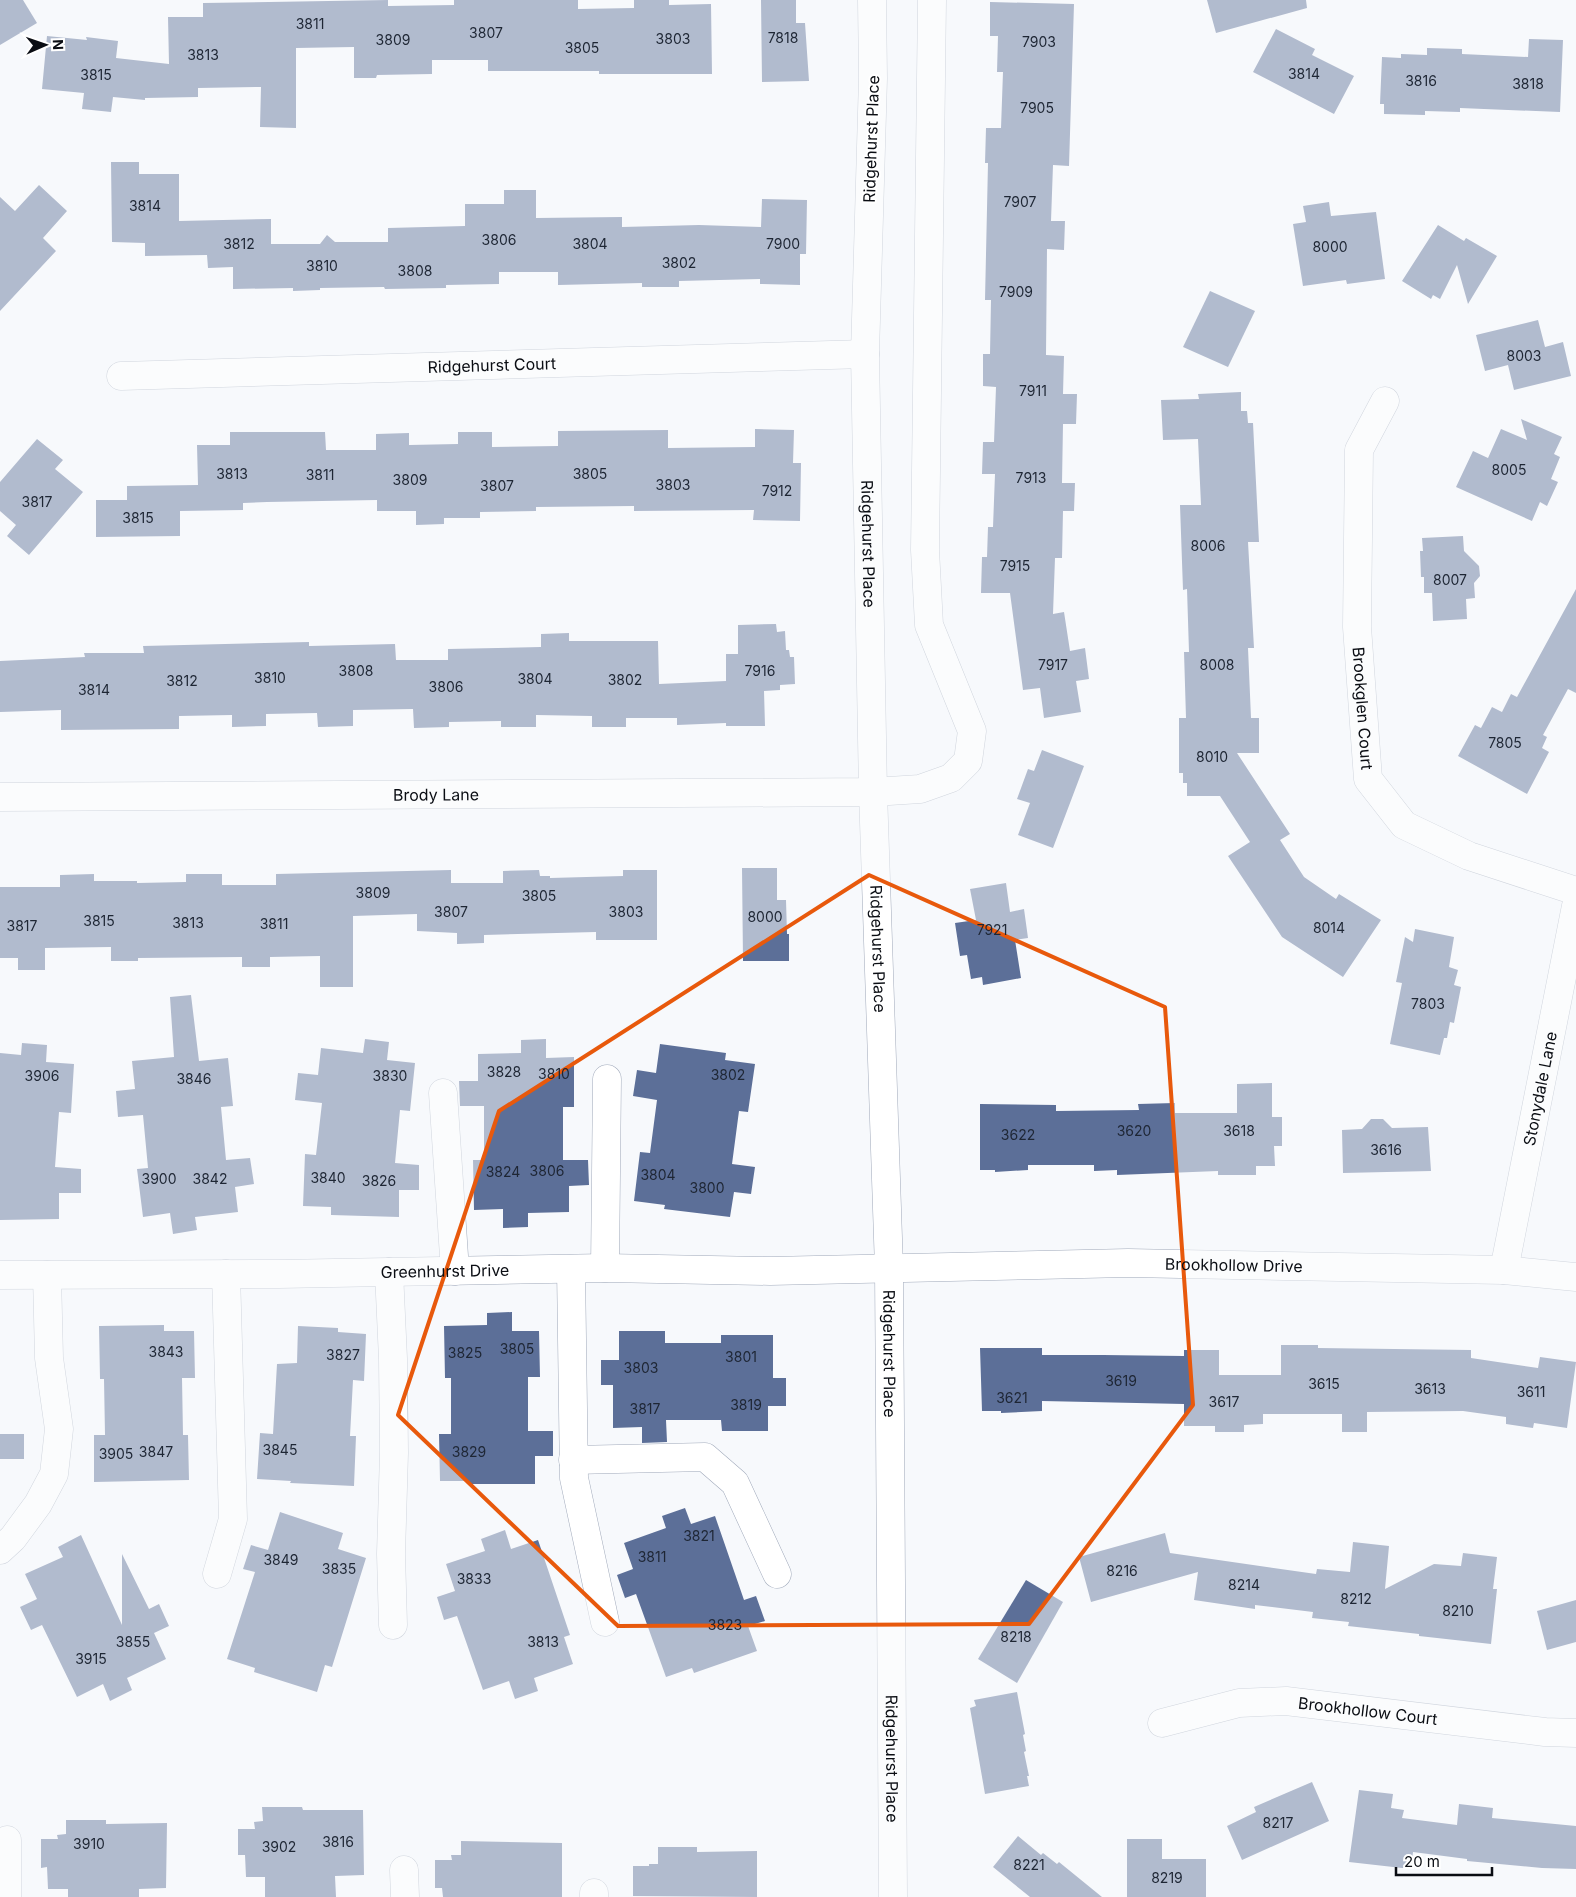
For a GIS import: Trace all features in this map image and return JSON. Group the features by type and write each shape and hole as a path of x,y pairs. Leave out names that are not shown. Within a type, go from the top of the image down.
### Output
{"street":[{"name":"Ridgehurst Place","path":"872,0 872,78 864,354 873,792 890,1268 893,1897"},
{"name":"Brody Lane","path":"0,798 873,792 920,789 951,778 968,760 972,731 929,625 926,578 932,0"},
{"name":"Ridgehurst Court","path":"121,376 864,354"},
{"name":"Brookglen Court","path":"1385,401 1360,450 1357,627 1368,779 1404,825 1469,856 1576,891"},
{"name":"Stonydale Lane","path":"1504,1270 1576,906"},
{"path":"605,1268 607,1079"},
{"path":"443,1093 455,1271"},
{"name":"Brookhollow Drive","path":"890,1268 1128,1263 1504,1270 1576,1277"},
{"name":"Greenhurst Drive","path":"0,1275 226,1274 605,1268 770,1271 890,1268"},
{"path":"571,1269 574,1478 604,1622"},
{"path":"390,1272 394,1453 391,1554 393,1625"},
{"path":"217,1574 233,1519 226,1274"},
{"path":"0,1550 13,1538 33,1511 54,1474 59,1429 49,1358 47,1275"},
{"path":"573,1460 705,1457 735,1483 777,1574"},
{"name":"Brookhollow Court","path":"1162,1723 1239,1703 1286,1701 1545,1732 1576,1733"},
{"path":"7,1840 7,1897"},
{"path":"404,1870 405,1897"}],"highlighted area":[{"path":"869,875 1165,1007 1193,1405 1029,1624 618,1626 398,1415 499,1111"}],"building":[{"path":"0,0 23,0 37,23 0,45"},
{"path":"388,0 388,6 454,5 454,0 578,0 578,9 634,8 634,0 669,0 669,5 711,4 712,74 599,74 599,71 488,71 488,60 432,60 432,74 377,75 376,78 354,78 354,47 296,48 296,128 260,127 261,87 198,88 198,97 145,98 145,100 113,97 111,112 82,109 84,93 42,89 47,36 87,40 86,37 118,41 116,58 169,64 168,17 203,17 203,3"},
{"path":"761,0 796,0 796,23 805,23 809,81 762,82"},
{"path":"1207,0 1306,0 1307,8 1216,33"},
{"path":"990,2 1074,4 1069,166 1053,165 1051,221 1065,221 1064,250 1047,249 1046,355 1064,356 1063,394 1077,394 1076,424 1063,424 1062,483 1075,483 1074,511 1063,511 1062,558 1055,558 1053,614 1064,612 1070,651 1085,648 1089,679 1076,681 1081,712 1044,718 1040,688 1023,690 1010,593 981,593 982,557 987,557 988,527 993,527 995,474 982,474 983,442 994,442 996,387 983,386 983,354 990,354 991,300 985,300 988,163 985,163 986,128 1001,128 1003,72 997,72 998,36 990,36"},
{"path":"1276,29 1315,49 1312,55 1354,76 1334,114 1253,72"},
{"path":"1529,39 1563,40 1560,112 1460,108 1460,112 1425,111 1425,115 1384,114 1384,104 1380,104 1382,57 1401,58 1401,54 1427,55 1427,48 1462,49 1462,54 1528,57"},
{"path":"111,162 139,162 139,174 179,174 179,221 271,219 271,244 320,244 327,235 335,242 388,242 388,228 465,226 465,204 504,204 504,190 536,190 536,218 622,217 622,227 699,225 761,227 762,199 807,200 806,254 800,254 800,285 760,284 760,279 679,281 679,287 642,287 642,283 558,285 558,272 499,272 499,284 446,285 446,288 320,288 320,290 293,291 293,288 233,289 233,267 208,268 207,255 145,256 145,243 112,242"},
{"path":"39,185 67,211 43,238 56,251 0,311 0,197 15,211"},
{"path":"1329,202 1331,216 1376,212 1385,279 1347,284 1346,280 1303,286 1293,224 1306,222 1303,206"},
{"path":"1438,225 1464,241 1466,238 1497,256 1468,304 1457,265 1440,299 1433,295 1431,299 1402,281"},
{"path":"1210,291 1255,311 1228,367 1183,347"},
{"path":"1538,320 1545,347 1563,342 1571,376 1514,390 1508,365 1485,371 1476,335"},
{"path":"1241,392 1241,411 1247,411 1248,423 1253,423 1259,542 1248,542 1254,648 1248,648 1251,718 1259,718 1259,753 1237,753 1290,834 1280,840 1304,877 1336,899 1339,894 1381,920 1343,977 1282,937 1228,856 1250,842 1220,796 1187,796 1187,783 1183,783 1183,773 1179,773 1179,718 1186,718 1184,652 1189,652 1187,589 1183,590 1180,505 1201,505 1198,439 1163,440 1161,400 1199,399 1198,394"},
{"path":"1521,419 1562,437 1554,454 1560,457 1551,479 1558,482 1547,506 1540,502 1532,521 1456,487 1473,451 1488,458 1501,429 1527,440"},
{"path":"755,429 794,430 793,463 801,463 800,521 753,520 754,510 634,511 634,506 536,507 536,511 480,512 480,518 444,518 444,524 416,525 416,511 377,511 377,500 267,502 243,503 243,510 180,511 180,536 96,537 96,500 127,500 127,486 198,485 197,445 230,445 230,432 325,432 326,450 376,450 376,434 409,433 409,445 458,444 458,432 492,432 492,447 558,446 558,431 668,430 668,448 755,447"},
{"path":"37,439 63,460 55,469 83,492 29,555 7,536 16,525 0,511 0,482"},
{"path":"1463,536 1464,551 1479,566 1480,576 1474,583 1475,598 1466,599 1467,619 1433,621 1432,593 1424,593 1424,577 1421,577 1420,551 1423,551 1422,538"},
{"path":"1576,589 1576,693 1568,689 1543,735 1547,737 1542,748 1549,752 1527,794 1458,756 1475,725 1481,728 1492,707 1502,712 1511,694 1517,697"},
{"path":"776,624 777,632 785,631 786,650 789,650 790,657 794,657 795,684 780,685 780,690 764,691 765,726 726,726 726,723 677,725 677,718 626,718 626,727 592,727 592,716 536,715 536,727 501,727 501,721 449,722 449,727 414,728 413,709 353,710 353,726 318,727 317,713 266,714 266,726 232,727 232,715 179,716 179,729 61,730 61,710 0,712 0,661 85,657 84,653 144,653 143,646 309,642 309,646 395,644 396,660 448,660 448,649 541,647 541,634 569,633 569,641 658,641 659,684 726,681 726,654 738,654 738,625"},
{"path":"1042,750 1084,766 1053,848 1018,835 1030,803 1017,799 1028,769 1034,771"},
{"path":"742,868 777,868 777,900 786,900 789,961 743,961"},
{"path":"451,870 451,883 503,883 503,871 539,870 540,876 550,876 550,878 623,876 623,870 657,870 657,940 596,940 596,932 484,935 484,943 457,944 457,933 417,931 417,914 353,916 353,987 320,987 320,956 270,957 270,967 242,967 242,957 138,958 138,961 111,961 111,947 45,948 45,970 18,970 18,958 0,958 0,887 60,887 60,875 94,874 94,881 137,881 137,883 186,882 186,874 222,874 222,885 276,885 276,874"},
{"path":"1006,883 1010,912 1024,909 1028,938 1015,940 1021,978 983,985 982,977 971,979 967,955 960,956 955,923 976,920 970,889"},
{"path":"1415,929 1454,937 1449,967 1458,970 1454,985 1461,987 1454,1023 1450,1022 1447,1038 1444,1038 1440,1055 1390,1044 1402,983 1396,982 1405,937 1413,942"},
{"path":"191,995 199,1061 228,1058 233,1106 221,1107 226,1160 250,1158 254,1184 235,1187 238,1212 195,1217 197,1230 173,1234 170,1213 143,1217 137,1169 148,1168 143,1115 118,1117 116,1091 135,1089 132,1061 174,1057 170,997"},
{"path":"365,1039 389,1042 387,1060 415,1063 410,1111 400,1110 395,1163 419,1165 419,1190 399,1190 399,1217 331,1215 331,1207 303,1206 305,1154 316,1155 322,1103 295,1100 298,1073 318,1075 321,1048 363,1053"},
{"path":"546,1039 546,1058 574,1057 574,1107 563,1107 563,1160 588,1160 589,1185 569,1186 569,1212 528,1213 528,1227 503,1228 503,1209 474,1210 473,1160 484,1160 484,1106 460,1106 459,1081 478,1081 478,1054 521,1053 521,1040"},
{"path":"22,1043 47,1045 46,1062 74,1064 71,1113 59,1112 55,1167 81,1169 81,1193 59,1193 59,1219 0,1220 0,1053 21,1055"},
{"path":"660,1044 726,1053 725,1060 755,1064 748,1112 739,1111 732,1164 755,1167 751,1194 734,1192 730,1217 664,1209 665,1205 634,1201 640,1152 650,1153 657,1100 633,1096 637,1070 656,1073"},
{"path":"1272,1083 1272,1117 1282,1117 1282,1146 1274,1146 1275,1166 1256,1166 1256,1175 1218,1175 1218,1171 1117,1175 1117,1170 1094,1171 1094,1165 1028,1165 1028,1170 995,1172 995,1170 980,1170 980,1104 1056,1105 1056,1111 1139,1110 1138,1104 1175,1103 1175,1113 1237,1113 1237,1084"},
{"path":"1371,1119 1383,1119 1392,1128 1428,1127 1431,1171 1343,1173 1342,1130 1362,1129"},
{"path":"512,1312 512,1331 539,1331 540,1377 528,1377 528,1431 553,1431 553,1456 535,1456 535,1484 467,1484 467,1481 440,1481 439,1434 451,1434 451,1378 445,1378 444,1326 487,1325 487,1313"},
{"path":"164,1325 164,1331 194,1331 195,1378 182,1378 183,1435 188,1435 189,1480 94,1482 94,1435 105,1435 104,1379 100,1379 99,1326"},
{"path":"298,1326 338,1328 338,1332 366,1334 364,1381 353,1380 350,1436 356,1436 354,1486 290,1483 291,1481 257,1479 260,1433 273,1434 277,1364 297,1363"},
{"path":"619,1331 665,1331 665,1343 721,1343 721,1335 773,1335 773,1378 786,1378 786,1406 768,1406 768,1431 722,1431 721,1420 666,1420 667,1442 642,1443 642,1427 613,1428 613,1385 601,1385 601,1360 619,1360"},
{"path":"1281,1345 1318,1345 1318,1348 1471,1350 1471,1358 1538,1368 1540,1357 1576,1362 1567,1428 1534,1423 1533,1428 1506,1424 1506,1417 1463,1411 1367,1412 1367,1432 1342,1432 1342,1414 1263,1414 1263,1424 1244,1425 1244,1432 1215,1432 1215,1426 1184,1426 1184,1404 1042,1401 1042,1411 1001,1413 1001,1411 982,1411 980,1348 1042,1348 1042,1355 1184,1356 1184,1350 1219,1350 1219,1375 1281,1375"},
{"path":"0,1434 24,1434 24,1459 0,1459"},
{"path":"685,1508 691,1524 715,1516 744,1600 756,1596 765,1621 748,1626 757,1651 694,1673 692,1668 666,1677 636,1594 625,1598 617,1575 633,1569 624,1543 666,1528 662,1516"},
{"path":"280,1512 343,1533 338,1549 366,1558 332,1667 325,1665 317,1692 254,1672 255,1668 227,1659 255,1572 243,1569 251,1545 268,1550"},
{"path":"505,1530 511,1549 538,1540 570,1635 564,1637 573,1664 534,1678 538,1691 515,1699 509,1681 483,1690 457,1616 444,1620 437,1597 455,1591 446,1564 485,1551 481,1539"},
{"path":"1165,1533 1170,1553 1316,1574 1317,1569 1350,1572 1353,1542 1389,1546 1385,1589 1434,1564 1461,1566 1463,1553 1497,1557 1493,1589 1497,1589 1491,1644 1348,1626 1349,1622 1312,1618 1313,1612 1255,1605 1255,1609 1194,1600 1198,1572 1091,1602 1079,1557"},
{"path":"81,1535 122,1625 122,1554 149,1609 159,1604 169,1626 154,1633 166,1659 127,1678 132,1690 110,1701 103,1684 77,1697 42,1625 31,1630 20,1607 37,1599 25,1574 63,1557 58,1547"},
{"path":"1026,1580 1063,1602 1017,1683 978,1659"},
{"path":"1576,1600 1576,1642 1547,1650 1537,1611"},
{"path":"1017,1692 1025,1734 1023,1735 1026,1751 1024,1752 1029,1786 985,1794 970,1708 976,1706 974,1700"},
{"path":"1312,1782 1329,1821 1242,1860 1227,1826 1256,1812 1254,1807"},
{"path":"1359,1790 1393,1794 1391,1808 1404,1810 1402,1818 1457,1825 1459,1804 1493,1808 1492,1818 1576,1826 1576,1869 1467,1861 1467,1859 1413,1852 1411,1869 1349,1862"},
{"path":"262,1807 302,1807 303,1810 363,1810 364,1875 335,1876 336,1897 265,1897 265,1877 246,1877 245,1855 238,1855 238,1829 255,1829 254,1822 263,1821"},
{"path":"66,1820 106,1820 106,1824 167,1823 166,1888 139,1889 139,1897 68,1897 68,1889 48,1889 47,1867 41,1868 41,1839 58,1839 57,1835 66,1834"},
{"path":"1018,1836 1041,1855 1043,1853 1057,1864 1059,1862 1102,1897 1030,1897 993,1867"},
{"path":"1127,1839 1162,1839 1162,1859 1206,1859 1206,1897 1127,1897"},
{"path":"461,1841 562,1843 562,1897 443,1897 442,1888 435,1888 435,1860 452,1860 451,1855 461,1855"},
{"path":"658,1847 697,1847 697,1852 757,1851 757,1897 633,1896 633,1866 658,1864"}]}
